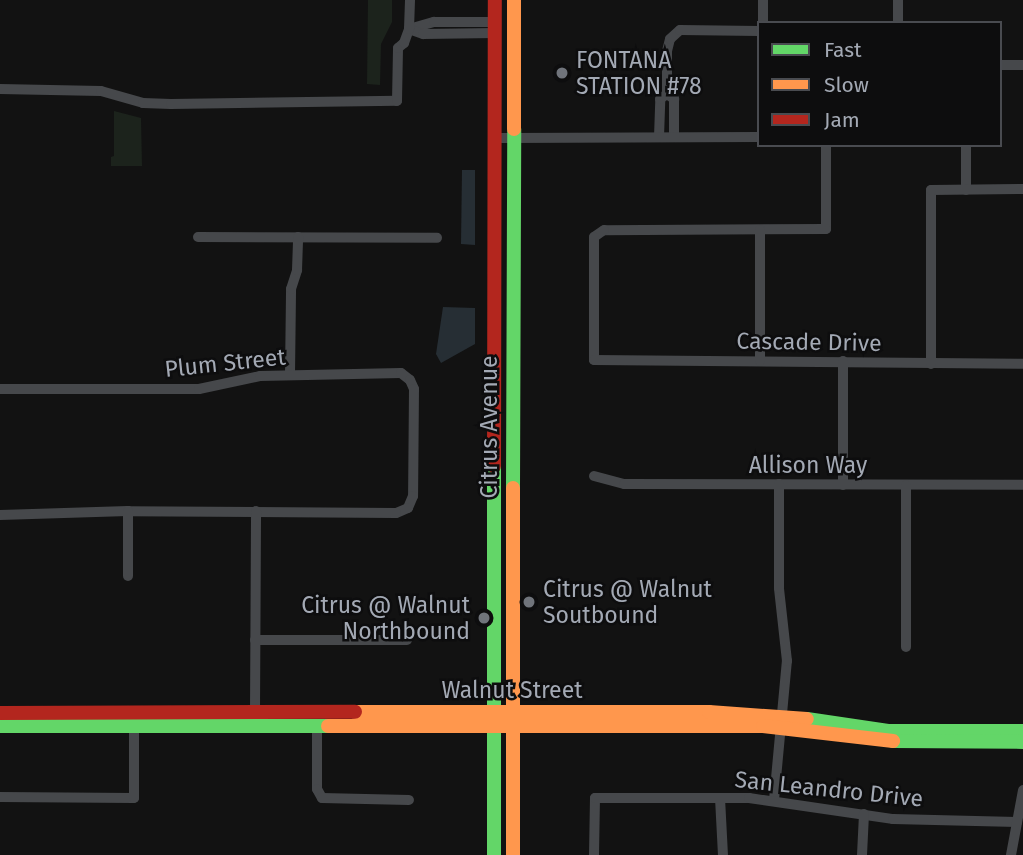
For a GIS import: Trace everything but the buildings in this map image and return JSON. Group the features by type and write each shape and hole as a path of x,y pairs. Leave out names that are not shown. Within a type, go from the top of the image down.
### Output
{"street":[{"path":"0,89 101,90 143,103 171,104 397,101 398,48 404,43 409,29 410,0"},
{"name":"Citrus Avenue","path":"494,855 495,0"},
{"name":"Citrus Avenue","path":"513,855 511,487 514,0"},
{"path":"763,0 763,21"},
{"path":"898,0 898,21"},
{"path":"409,29 434,22 495,28"},
{"path":"674,137 674,99 667,91 667,51 670,39 680,30 757,31"},
{"path":"1002,65 1023,65"},
{"path":"659,137 660,99 667,91"},
{"path":"495,138 757,137"},
{"path":"760,361 760,230 826,229 827,147"},
{"path":"966,147 966,190"},
{"path":"931,364 932,190 1023,189"},
{"name":"Cascade Drive","path":"760,230 604,230 594,237 594,360 1023,364"},
{"path":"198,237 437,237"},
{"path":"290,375 290,289 297,270 298,237"},
{"path":"843,361 843,485"},
{"name":"Plum Street","path":"0,389 199,389 260,376 290,375 401,373 410,380 414,389 414,496 408,508 396,513 256,511"},
{"name":"Allison Way","path":"594,476 624,484 1023,485"},
{"path":"774,800 787,640 779,588 779,484"},
{"path":"905,647 906,485"},
{"path":"128,511 128,576"},
{"path":"0,515 256,511 255,712"},
{"path":"256,640 407,640"},
{"name":"Walnut Street","path":"0,713 255,712 493,719 782,721 888,731 1023,732"},
{"name":"Walnut Street","path":"0,726 317,725 493,719"},
{"name":"Walnut Street","path":"782,721 886,741 1023,742"},
{"path":"317,725 317,789 322,798 410,800"},
{"path":"0,797 134,798 134,726"},
{"path":"1011,855 1023,790"},
{"name":"San Leandro Drive","path":"594,855 595,798 774,800 893,819 1017,822"},
{"path":"720,798 723,855"},
{"path":"862,855 864,814"}],"shaded area":[{"path":"368,0 392,0 392,22 381,44 380,85 367,84"},
{"path":"114,111 141,118 142,166 111,166 111,157 114,156"},
{"path":"462,170 475,170 475,245 461,244"},
{"path":"443,307 475,308 475,344 441,363 436,354"}],"traffic: fast":[{"path":"513,488 514,129"},
{"path":"494,466 494,855"},
{"path":"807,719 888,731 1023,731"},
{"path":"0,726 328,726"},
{"path":"893,741 1023,742"}],"traffic: slow":[{"path":"514,0 514,129"},
{"path":"513,488 513,855"},
{"path":"355,712 709,712 807,719"},
{"path":"328,726 763,726 893,741"}],"traffic: jam":[{"path":"494,466 495,0"},
{"path":"0,713 355,712"}],"place":[{"name":"FONTANA STATION #78","path":"562,73"},
{"name":"Citrus @ Walnut Soutbound","path":"529,602"},
{"name":"Citrus @ Walnut Northbound","path":"484,618"}]}
